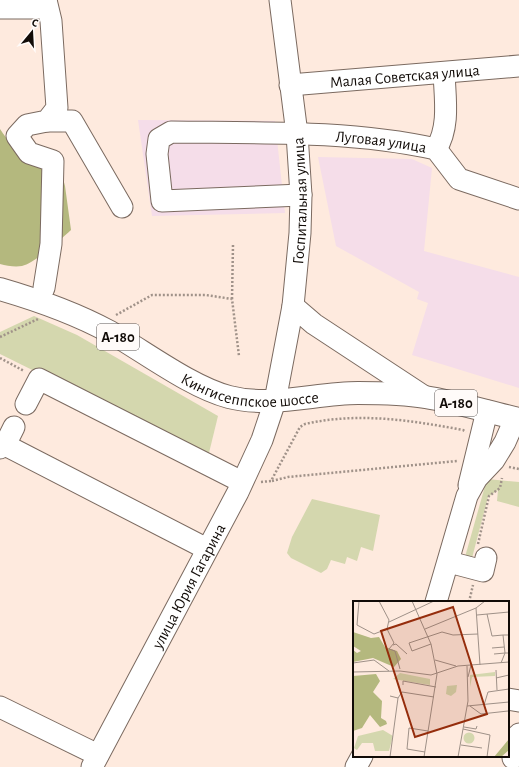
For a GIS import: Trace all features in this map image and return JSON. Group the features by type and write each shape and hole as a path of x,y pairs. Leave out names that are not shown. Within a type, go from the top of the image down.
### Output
{"highway":[{"name":"Кингисеппское шоссе","path":"0,288 40,300 109,331 200,386 229,397 250,401 275,401 357,393 398,394 425,397 517,419"}],"street":[{"path":"0,8 39,8 46,0"},
{"path":"46,0 51,21 57,108 46,121"},
{"name":"Госпитальная улица","path":"275,401 293,306 300,241 301,195 296,134 280,0"},
{"name":"Малая Советская улица","path":"290,85 519,66"},
{"path":"436,150 441,142 446,120 444,73"},
{"path":"44,288 51,244 53,161 29,153 17,136 27,124 46,121 72,121 122,207"},
{"name":"Луговая улица","path":"301,195 162,201 157,154 159,139 171,132 296,134 398,141 436,150 459,179 519,199"},
{"path":"293,306 314,324 425,397"},
{"path":"26,404 39,379 242,482"},
{"name":"улица Юрия Гагарина","path":"95,761 242,482 262,440 275,401"},
{"path":"436,601 449,562 467,496 487,411"},
{"path":"467,496 477,478 494,460 506,442 517,419"},
{"path":"7,440 207,549"},
{"path":"449,562 479,563"},
{"path":"0,707 95,761"},
{"path":"511,758 519,734"},
{"path":"356,767 361,757"}],"path":[{"path":"233,245 232,299 239,356"},
{"path":"115,315 152,295 206,295 232,299"},
{"path":"0,358 39,379"},
{"path":"271,481 300,426 305,424 354,417 396,419 462,430 469,433 466,439"},
{"path":"242,482 271,481 288,477 456,462 460,458"},
{"path":"507,466 519,469"},
{"path":"479,563 489,496 500,488 503,473"}],"shaded area":[{"path":"138,120 275,121 285,213 152,216"},
{"path":"318,157 412,159 432,168 424,251 519,277 519,388 412,355 428,303 417,299 419,292 336,246"}],"green space":[{"path":"0,129 12,144 26,154 60,167 65,186 71,230 41,256 22,266 0,264"},
{"path":"34,316 77,335 218,416 208,457 0,354 0,332"},
{"path":"487,479 519,482 519,507 497,501 498,490 488,497 472,558 465,557"},
{"path":"312,499 380,515 373,551 361,547 357,561 347,557 345,564 331,560 327,569 321,573 291,558 287,553 292,537"}]}
